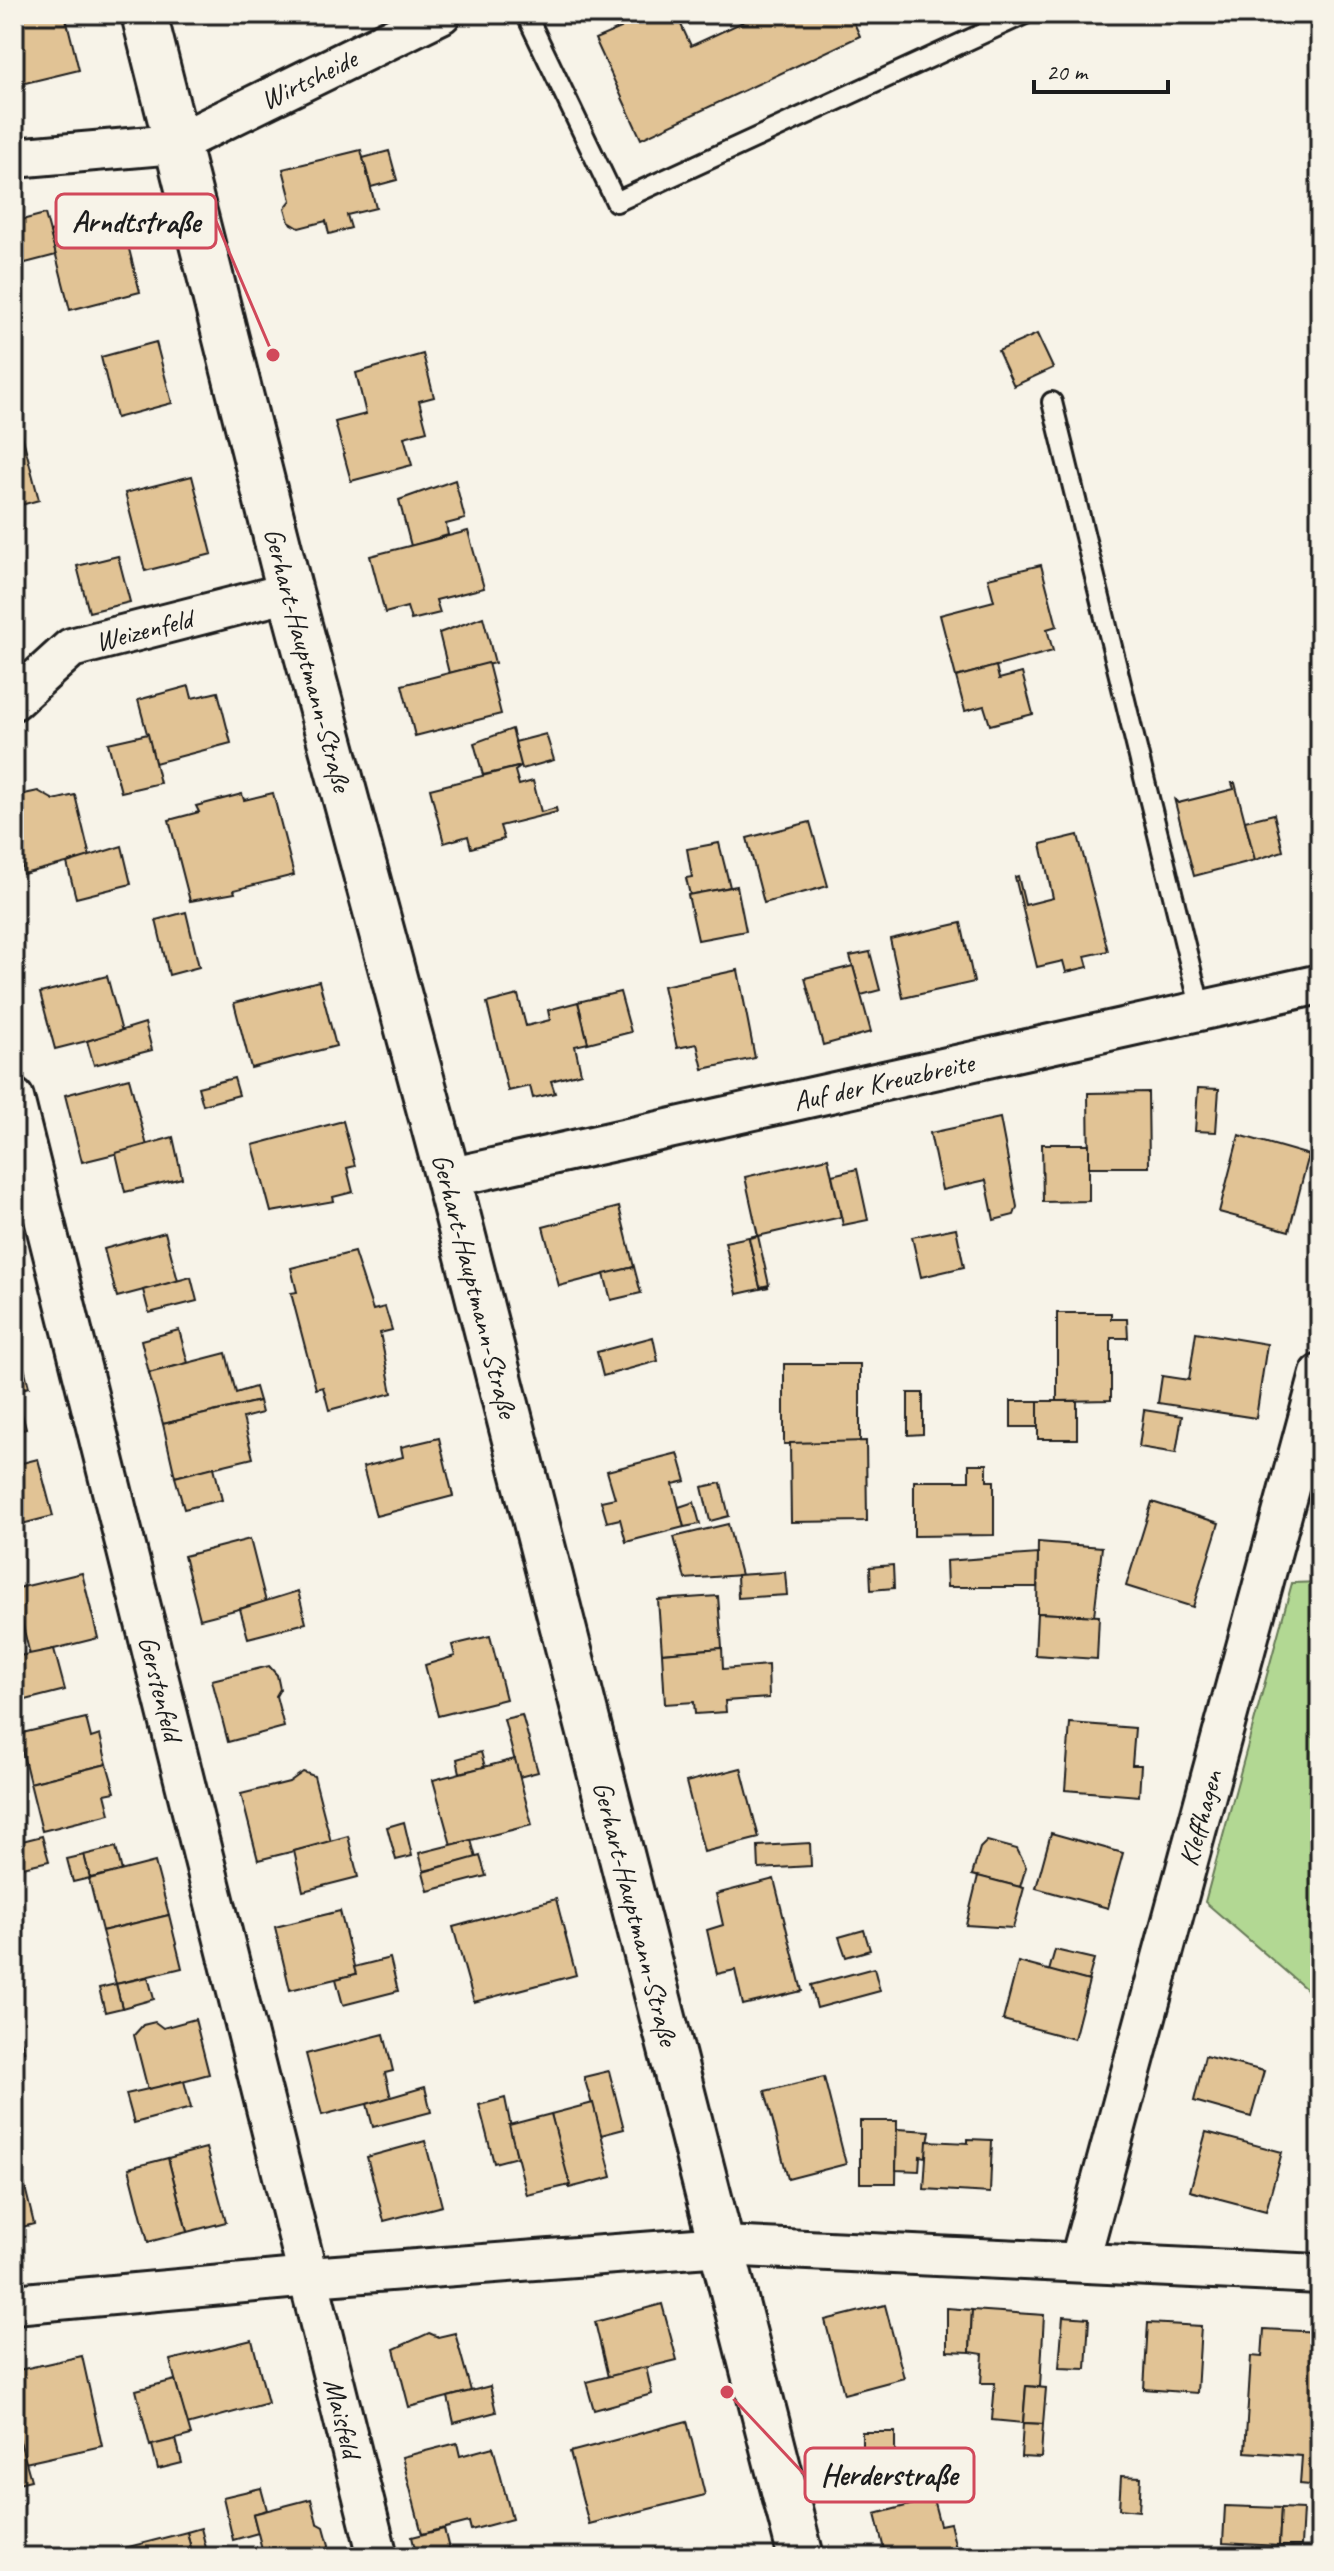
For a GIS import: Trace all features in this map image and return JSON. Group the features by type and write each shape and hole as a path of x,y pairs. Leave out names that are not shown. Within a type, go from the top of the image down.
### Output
{"street":[{"name":"Gerhart-Hauptmann-Straße","path":"144,14 290,592 448,1178 801,2557"},
{"name":"Wirtsheide","path":"175,144 441,14"},
{"path":"14,158 175,144"},
{"name":"Weizenfeld","path":"14,700 71,648 290,592"},
{"name":"Auf der Kreuzbreite","path":"448,1178 1320,984"},
{"name":"Gerstenfeld","path":"14,1098 310,2277"},
{"name":"Kleffhagen","path":"1080,2260 1320,1374"},
{"path":"14,2304 310,2277 722,2246 1080,2260 1320,2274"},
{"name":"Maisfeld","path":"310,2277 378,2557"}],"lane":[{"path":"526,14 616,202 1025,14"},
{"path":"1052,402 1201,1010"}],"green space":[{"path":"1320,1582 1320,2001 1205,1902 1292,1583"}],"building":[{"path":"14,14 65,14 79,70 17,85"},
{"path":"635,14 676,14 691,46 760,14 850,14 860,36 641,139 595,39 621,28 618,22"},
{"path":"361,150 376,208 347,215 351,228 329,234 326,221 299,228 289,222 285,208 291,200 283,169"},
{"path":"389,151 397,180 371,187 363,158"},
{"path":"45,214 56,255 14,266 14,222"},
{"path":"120,214 140,292 70,310 50,232"},
{"path":"1037,334 1053,368 1014,386 998,351"},
{"path":"156,342 172,403 116,418 101,357"},
{"path":"423,354 434,397 419,401 427,431 404,437 412,465 351,481 335,422 366,414 356,373"},
{"path":"21,431 39,500 14,507 14,432"},
{"path":"192,476 212,554 145,571 125,493"},
{"path":"455,480 465,519 446,524 448,535 411,546 399,500"},
{"path":"468,531 484,588 436,600 440,613 411,620 407,607 385,613 370,556"},
{"path":"118,556 130,602 89,612 77,566"},
{"path":"1041,565 1057,626 1047,629 1053,651 956,677 940,615 994,601 988,578"},
{"path":"483,617 495,663 449,673 439,633"},
{"path":"488,663 501,714 415,736 402,685"},
{"path":"996,666 999,679 1022,673 1033,714 990,725 984,706 965,711 956,677"},
{"path":"189,686 192,698 218,692 231,743 155,763 138,700"},
{"path":"512,729 522,766 483,775 474,743"},
{"path":"148,734 160,783 121,792 108,743"},
{"path":"546,734 554,760 522,769 515,742"},
{"path":"522,766 515,771 519,785 533,781 541,812 556,808 557,812 500,826 504,839 471,848 468,836 444,843 430,789"},
{"path":"1232,783 1235,783 1255,860 1194,876 1174,798 1178,803 1234,789"},
{"path":"38,791 54,800 75,795 90,857 23,874 14,806 20,795"},
{"path":"273,793 294,875 234,890 235,893 190,901 169,820 199,812 196,806 242,794 244,800"},
{"path":"1274,814 1283,851 1255,860 1245,821"},
{"path":"810,822 828,886 764,903 747,838"},
{"path":"1078,835 1108,951 1085,956 1088,967 1066,972 1063,961 1037,967 1015,877 1018,876 1025,905 1053,898 1041,844"},
{"path":"719,843 730,887 690,895 686,878 692,877 687,849"},
{"path":"122,846 131,884 76,898 67,863"},
{"path":"737,886 746,931 698,940 688,895"},
{"path":"186,912 199,967 169,975 156,920"},
{"path":"961,923 974,982 903,998 890,939"},
{"path":"870,952 880,990 861,995 850,956"},
{"path":"853,966 871,1032 823,1045 805,978"},
{"path":"738,970 755,1058 703,1069 697,1044 677,1048 663,986"},
{"path":"107,976 122,1032 55,1049 40,993"},
{"path":"319,981 336,1046 251,1068 234,1003"},
{"path":"620,992 631,1032 588,1043 578,1002"},
{"path":"518,995 526,1026 550,1020 548,1010 578,1002 588,1043 575,1046 581,1073 551,1081 555,1093 533,1098 530,1086 508,1091 487,1003"},
{"path":"145,1023 152,1050 94,1065 87,1041"},
{"path":"129,1078 147,1146 82,1162 65,1095"},
{"path":"234,1078 239,1095 203,1105 198,1087"},
{"path":"1198,1088 1219,1089 1216,1132 1195,1131"},
{"path":"1148,1092 1149,1167 1089,1167 1088,1093"},
{"path":"1000,1118 1017,1207 1014,1215 994,1220 986,1180 942,1190 930,1133"},
{"path":"343,1121 355,1166 347,1168 353,1192 333,1197 334,1201 271,1212 253,1145"},
{"path":"1239,1135 1309,1155 1289,1231 1219,1212"},
{"path":"173,1137 182,1178 125,1192 116,1153"},
{"path":"1042,1144 1089,1144 1089,1201 1043,1202"},
{"path":"828,1158 841,1217 758,1236 745,1177"},
{"path":"857,1169 868,1220 843,1225 832,1175"},
{"path":"619,1207 634,1267 559,1286 543,1227"},
{"path":"956,1228 964,1267 921,1277 912,1237"},
{"path":"165,1232 178,1281 117,1297 104,1249"},
{"path":"758,1235 749,1238 760,1287 769,1287 737,1294 725,1242"},
{"path":"758,1236 769,1285 760,1287 749,1238"},
{"path":"354,1252 373,1310 385,1307 392,1330 380,1333 392,1393 329,1410 323,1387 316,1389 291,1293 297,1292 291,1268"},
{"path":"634,1267 641,1293 611,1300 604,1274"},
{"path":"191,1277 197,1301 149,1313 143,1290"},
{"path":"1057,1313 1111,1313 1111,1319 1127,1319 1128,1338 1111,1338 1111,1400 1057,1401"},
{"path":"14,1328 29,1387 14,1391"},
{"path":"179,1330 188,1363 149,1373 141,1340"},
{"path":"1196,1332 1267,1344 1256,1418 1158,1403 1162,1376 1189,1380"},
{"path":"653,1337 658,1361 603,1376 597,1352"},
{"path":"226,1353 236,1393 255,1387 259,1401 163,1424 149,1373"},
{"path":"784,1364 860,1364 860,1443 784,1444"},
{"path":"14,1391 26,1429 14,1432"},
{"path":"908,1393 923,1393 923,1434 908,1435"},
{"path":"259,1401 262,1413 243,1418 253,1458 175,1477 163,1424"},
{"path":"1011,1401 1038,1401 1038,1427 1011,1427"},
{"path":"1038,1401 1077,1401 1077,1439 1038,1439"},
{"path":"1144,1410 1182,1416 1176,1453 1139,1447"},
{"path":"439,1438 453,1496 376,1516 363,1467 403,1457 401,1447"},
{"path":"866,1441 867,1521 791,1522 790,1443"},
{"path":"678,1453 686,1481 673,1484 684,1527 626,1542 620,1519 607,1522 601,1501 615,1498 607,1471"},
{"path":"38,1459 53,1516 14,1526 14,1465"},
{"path":"969,1464 987,1464 987,1481 994,1481 994,1535 914,1536 914,1481 969,1481"},
{"path":"214,1467 222,1500 184,1509 175,1477"},
{"path":"721,1483 729,1516 710,1521 702,1487"},
{"path":"694,1502 700,1524 684,1527 679,1507"},
{"path":"1152,1502 1219,1523 1193,1607 1126,1586"},
{"path":"728,1524 741,1575 685,1579 674,1537"},
{"path":"250,1539 266,1602 200,1619 184,1556"},
{"path":"1038,1542 1102,1547 1094,1616 1037,1613"},
{"path":"1038,1554 1037,1587 947,1587 946,1561"},
{"path":"893,1565 894,1588 871,1590 870,1567"},
{"path":"785,1572 787,1595 738,1598 737,1575"},
{"path":"82,1573 98,1638 30,1655 14,1589"},
{"path":"298,1591 306,1623 248,1638 240,1609"},
{"path":"718,1596 722,1648 662,1653 658,1600"},
{"path":"1037,1613 1099,1616 1097,1659 1035,1655"},
{"path":"490,1636 506,1699 438,1716 425,1665 455,1656 452,1645"},
{"path":"722,1648 723,1669 768,1665 769,1698 725,1701 726,1712 695,1714 694,1702 665,1704 662,1653"},
{"path":"54,1649 65,1690 14,1703 14,1657"},
{"path":"269,1666 277,1675 280,1689 276,1696 284,1727 228,1742 212,1680"},
{"path":"522,1715 538,1772 519,1777 504,1719"},
{"path":"86,1718 91,1738 100,1735 107,1764 30,1783 18,1734"},
{"path":"1070,1723 1135,1728 1132,1765 1141,1765 1139,1796 1065,1790"},
{"path":"481,1752 485,1767 460,1773 457,1759"},
{"path":"515,1759 532,1825 451,1845 433,1780"},
{"path":"107,1764 115,1792 105,1794 110,1814 42,1831 30,1783"},
{"path":"741,1768 759,1838 704,1852 686,1782"},
{"path":"303,1772 314,1776 331,1842 258,1860 241,1794 289,1782"},
{"path":"404,1822 412,1856 396,1860 387,1827"},
{"path":"1051,1833 1123,1853 1108,1908 1036,1888"},
{"path":"42,1836 49,1861 14,1869 14,1843"},
{"path":"348,1836 358,1877 303,1891 294,1851"},
{"path":"471,1840 476,1858 424,1871 419,1853"},
{"path":"987,1841 1017,1849 1026,1867 1020,1887 972,1875 980,1848"},
{"path":"810,1843 811,1866 759,1869 758,1846"},
{"path":"116,1847 122,1871 90,1878 84,1855"},
{"path":"84,1855 90,1878 73,1882 67,1859"},
{"path":"480,1856 486,1876 428,1891 423,1872"},
{"path":"155,1862 169,1915 102,1931 89,1879"},
{"path":"978,1876 1024,1888 1013,1928 966,1925"},
{"path":"774,1879 802,1991 743,2005 735,1970 717,1974 707,1930 723,1925 716,1894"},
{"path":"556,1899 576,1975 474,2002 453,1927"},
{"path":"340,1911 356,1974 290,1990 275,1927"},
{"path":"169,1915 182,1968 116,1984 102,1931"},
{"path":"864,1930 870,1950 846,1957 839,1937"},
{"path":"1055,1950 1094,1959 1088,1981 1049,1971"},
{"path":"390,1958 398,1991 343,2005 336,1979 356,1974 354,1967"},
{"path":"1018,1962 1089,1981 1074,2039 1003,2020"},
{"path":"874,1968 880,1991 817,2008 811,1985"},
{"path":"148,1977 154,1999 122,2008 116,1984"},
{"path":"116,1984 122,2008 105,2012 99,1988"},
{"path":"14,2014 24,2051 14,2054"},
{"path":"195,2019 209,2074 148,2090 134,2035 143,2025 155,2022 163,2028"},
{"path":"384,2034 393,2071 385,2073 391,2098 322,2115 306,2054"},
{"path":"1205,2056 1264,2071 1251,2117 1194,2101"},
{"path":"609,2071 624,2129 601,2135 584,2077"},
{"path":"824,2077 846,2164 788,2179 765,2091"},
{"path":"184,2081 191,2108 134,2123 126,2094"},
{"path":"425,2087 431,2112 373,2127 367,2104"},
{"path":"505,2098 517,2157 494,2163 479,2105"},
{"path":"593,2103 612,2177 569,2188 551,2114"},
{"path":"551,2114 570,2185 527,2195 509,2125"},
{"path":"860,2121 897,2121 896,2183 860,2183"},
{"path":"897,2129 930,2131 926,2157 920,2156 919,2171 896,2170"},
{"path":"1206,2132 1282,2152 1266,2211 1190,2191"},
{"path":"968,2139 992,2140 990,2193 924,2189 927,2141 968,2143"},
{"path":"425,2141 442,2206 384,2221 367,2157"},
{"path":"14,2142 34,2224 14,2229"},
{"path":"206,2148 226,2222 187,2232 168,2158"},
{"path":"168,2158 187,2232 148,2242 129,2168"},
{"path":"662,2304 677,2360 608,2377 595,2322"},
{"path":"885,2305 904,2378 844,2394 825,2320"},
{"path":"947,2308 972,2310 970,2352 947,2351"},
{"path":"972,2310 1044,2315 1040,2387 1026,2386 1023,2423 992,2420 995,2383 981,2383 983,2354 970,2352"},
{"path":"1063,2316 1089,2318 1086,2369 1059,2368"},
{"path":"1148,2323 1201,2326 1197,2393 1144,2389"},
{"path":"1264,2329 1320,2332 1317,2419 1320,2419 1320,2486 1300,2484 1302,2456 1245,2452 1251,2356 1262,2357"},
{"path":"429,2333 438,2337 455,2333 471,2391 409,2407 394,2349"},
{"path":"252,2340 268,2403 187,2425 170,2360"},
{"path":"82,2356 102,2446 25,2463 14,2416 14,2371"},
{"path":"646,2367 652,2394 594,2410 586,2382"},
{"path":"175,2380 191,2435 150,2446 136,2390"},
{"path":"490,2386 496,2412 454,2423 448,2397"},
{"path":"1026,2386 1046,2388 1043,2424 1023,2423"},
{"path":"687,2421 705,2495 589,2524 570,2452"},
{"path":"1023,2423 1043,2424 1041,2458 1021,2457"},
{"path":"862,2432 895,2432 895,2463 862,2463"},
{"path":"18,2434 31,2480 14,2484 14,2435"},
{"path":"176,2439 182,2463 158,2469 152,2445"},
{"path":"457,2443 460,2456 493,2447 512,2519 471,2530 469,2522 422,2534 402,2457"},
{"path":"1121,2476 1141,2477 1139,2511 1119,2509"},
{"path":"261,2488 267,2510 253,2514 258,2533 233,2540 223,2497"},
{"path":"311,2499 317,2523 324,2527 329,2545 326,2557 264,2557 253,2514"},
{"path":"933,2499 940,2525 950,2523 958,2557 886,2557 875,2514"},
{"path":"1225,2506 1281,2508 1279,2546 1223,2543"},
{"path":"1281,2508 1303,2509 1301,2546 1279,2546"},
{"path":"201,2528 207,2552 193,2556 187,2532"},
{"path":"444,2529 451,2557 417,2557 412,2537"},
{"path":"187,2532 193,2557 110,2557 109,2552"}],"place":[{"name":"Arndtstraße","path":"273,355"},
{"name":"Herderstraße","path":"727,2392"}]}
